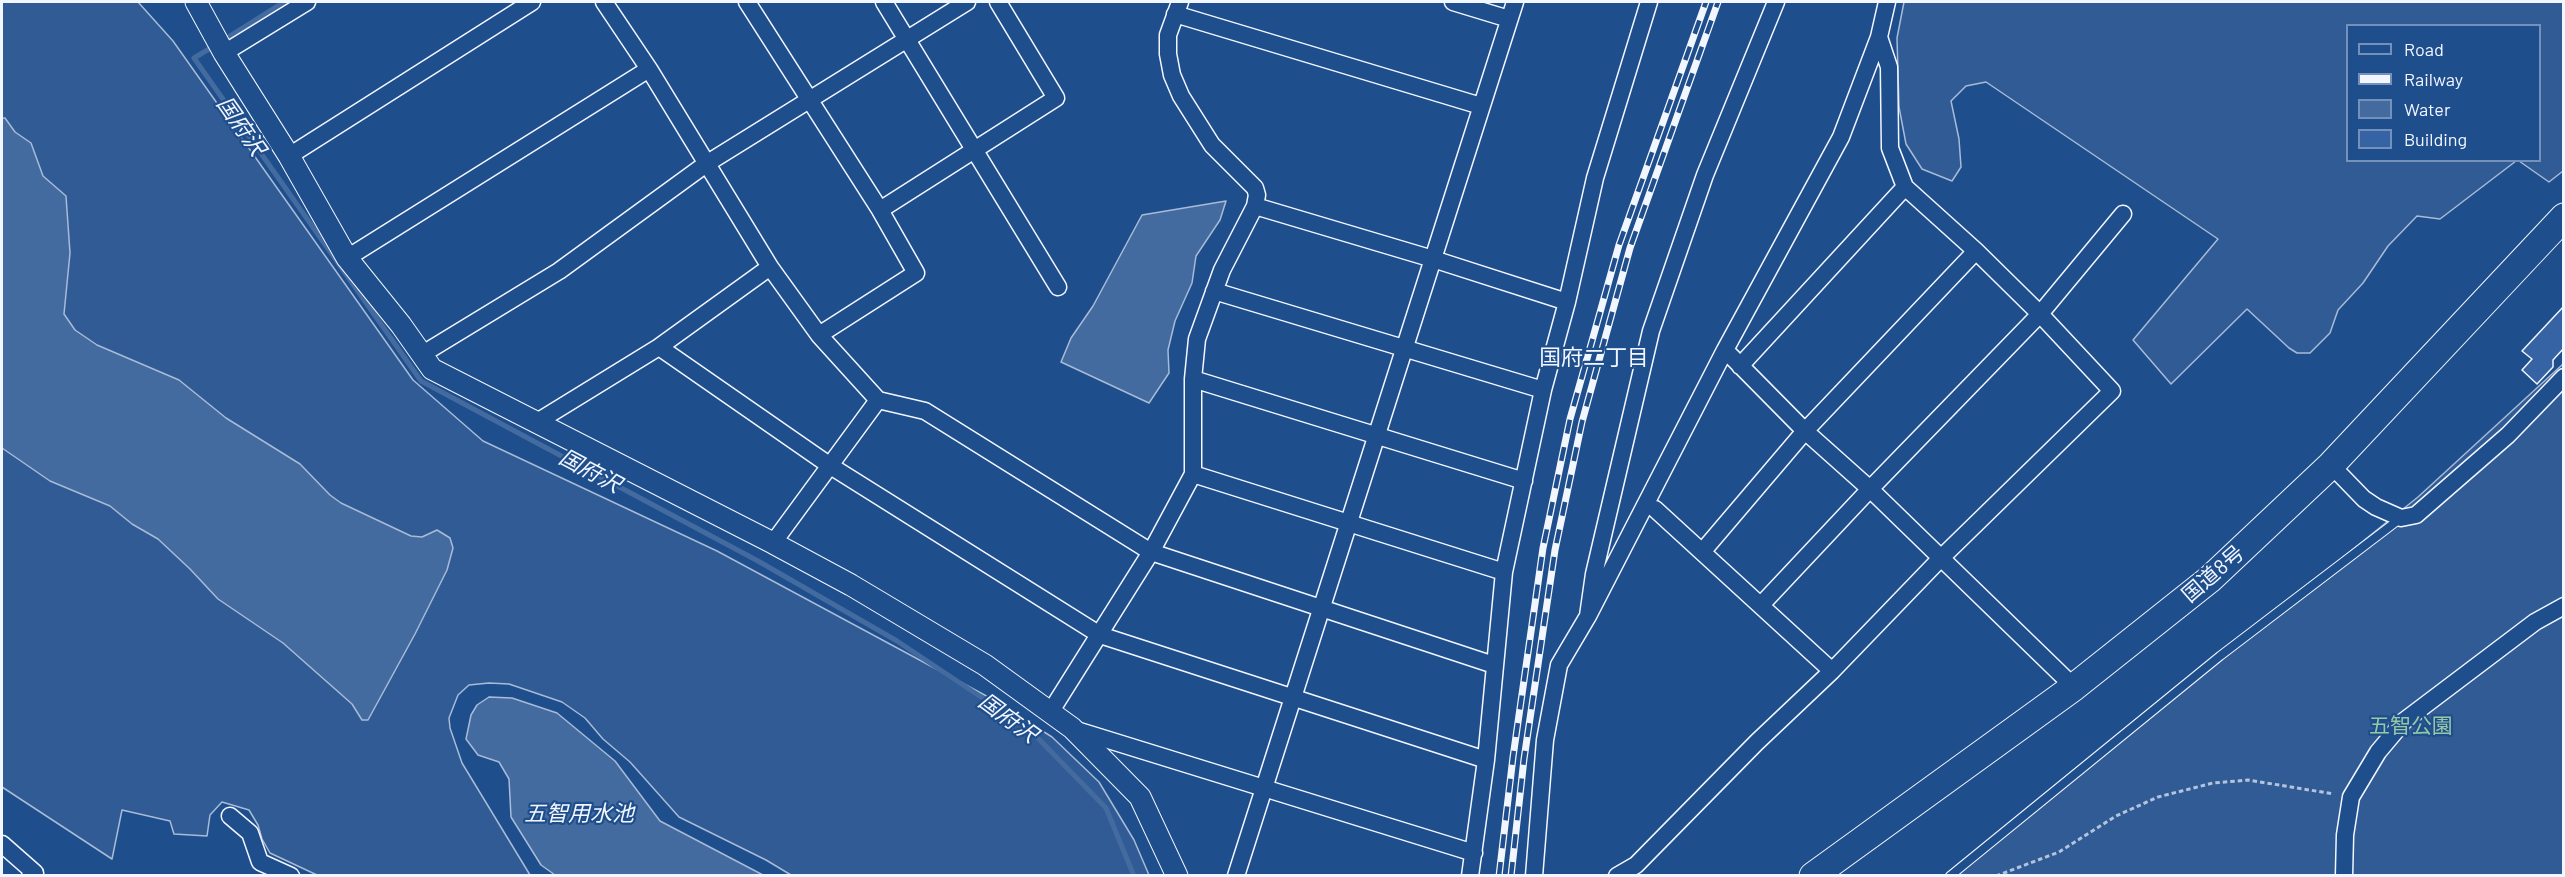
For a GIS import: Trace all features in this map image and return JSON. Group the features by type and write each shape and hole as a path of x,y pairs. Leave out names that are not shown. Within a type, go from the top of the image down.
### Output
{"highway":[{"name":"国道8号","path":"1813,876 2074,687 2210,579 2331,465 2564,217"}],"street":[{"path":"196,2 224,53 290,156 347,258 401,325 432,369 773,543 985,665 1072,728 1140,797 1177,876"},
{"path":"224,53 307,2"},
{"path":"290,156 532,2"},
{"path":"604,2 649,69 770,267 819,335 878,400 925,411 1151,552 1494,665"},
{"path":"747,2 880,210 916,273 819,335"},
{"path":"884,2 909,39 973,150 1058,287"},
{"path":"421,355 559,271 706,164 967,2"},
{"path":"880,210 1056,99 998,2"},
{"path":"1453,2 1509,19"},
{"path":"1236,876 1515,2"},
{"path":"1470,876 1486,760 1504,572 1543,390 1567,302 1595,178 1649,2"},
{"path":"1588,616 1594,574 1651,331 1705,175 1776,2"},
{"path":"1534,876 1545,740 1559,665 1588,616 1725,350 1841,137 1879,37 1887,2"},
{"path":"1051,711 1151,552 1193,474 1194,378 1197,339 1222,270 1255,206 1257,195 1255,188 1212,145 1177,86 1168,54 1168,35 1177,8 1481,106"},
{"path":"1617,876 1636,865 1757,742 1832,671 1941,558 2112,391 2040,314 1976,251 1905,187 1890,148 1888,67 1879,37"},
{"path":"347,258 649,69"},
{"path":"1740,366 1905,187"},
{"path":"1255,206 1567,302"},
{"path":"1761,605 2040,314 2123,214"},
{"path":"1702,552 1805,431 1976,251"},
{"path":"537,422 659,347 770,267"},
{"path":"1214,291 1543,390"},
{"path":"659,347 829,465 1100,635 1486,760"},
{"path":"1725,350 1805,431 1870,489 2074,687"},
{"path":"2331,465 2364,499 2376,507 2401,518 2416,515 2508,435 2564,377"},
{"path":"1194,378 1524,481"},
{"path":"773,543 878,400"},
{"path":"1193,474 1504,572"},
{"path":"1654,509 1832,671"},
{"path":"2344,876 2345,835 2351,797 2378,752 2404,721 2535,622 2564,606"},
{"path":"1072,728 1473,853"},
{"path":"230,816 250,833 260,862 291,876"},
{"path":"2,844 35,873 30,876"}],"lane":[{"path":"1950,876 2220,656 2401,518"}],"path":[{"path":"1996,876 2059,852 2116,816 2158,797 2213,783 2248,780 2351,797"}],"shaded area":[{"path":"2,2 138,2 173,41 413,380 483,441 717,551 992,699 1052,737 1099,782 1134,840 1149,875 791,875 766,860 679,817 630,762 603,739 585,718 562,702 509,684 469,685 458,695 449,718 450,728 462,763 530,875 317,875 270,853 249,810 222,802 210,815 207,836 174,834 170,821 122,810 112,859 2,787"},
{"path":"1904,2 2563,2 2563,171 2549,182 2520,162 2541,162 2541,24 2346,24 2346,162 2515,162 2440,219 2417,216 2388,246 2363,283 2338,310 2330,333 2310,353 2297,353 2289,348 2247,309 2171,384 2133,340 2218,239 1986,82 1966,86 1951,101 1959,139 1961,167 1952,181 1922,169 1906,144 1899,107 1897,38"},
{"name":"五智公園","path":"2563,364 2563,875 1957,876 2078,770 2418,497"}],"water":[{"path":"2,118 5,118 15,132 31,143 43,176 66,196 70,253 64,314 75,330 97,345 179,380 226,418 300,464 341,503 411,536 422,537 437,530 450,538 453,548 447,570 368,720 362,720 352,704 283,643 218,599 158,539 132,524 110,506 50,481 2,448"},
{"path":"1226,201 1220,220 1196,256 1192,283 1175,321 1168,350 1169,373 1149,403 1061,362 1071,338 1093,306 1142,215"},
{"name":"五智用水池","path":"489,697 512,698 557,713 615,761 660,821 763,875 555,875 541,865 511,817 509,779 499,762 478,755 466,739 471,715 477,705"}],"building":[{"path":"2564,306 2564,348 2553,360 2553,367 2537,384 2522,370 2532,359 2522,351"}],"waterway":[{"name":"国府沢","path":"222,41 284,2"},
{"name":"国府沢","path":"214,46 194,58 421,381 758,561 897,641 1029,729 1106,808 1134,876"}],"railway":[{"path":"1499,876 1513,757 1543,548 1570,419 1619,245 1706,2"},
{"path":"1511,876 1524,759 1555,550 1582,422 1630,248 1718,2"}],"district":[{"name":"国府二丁目","path":"1594,358"}]}
